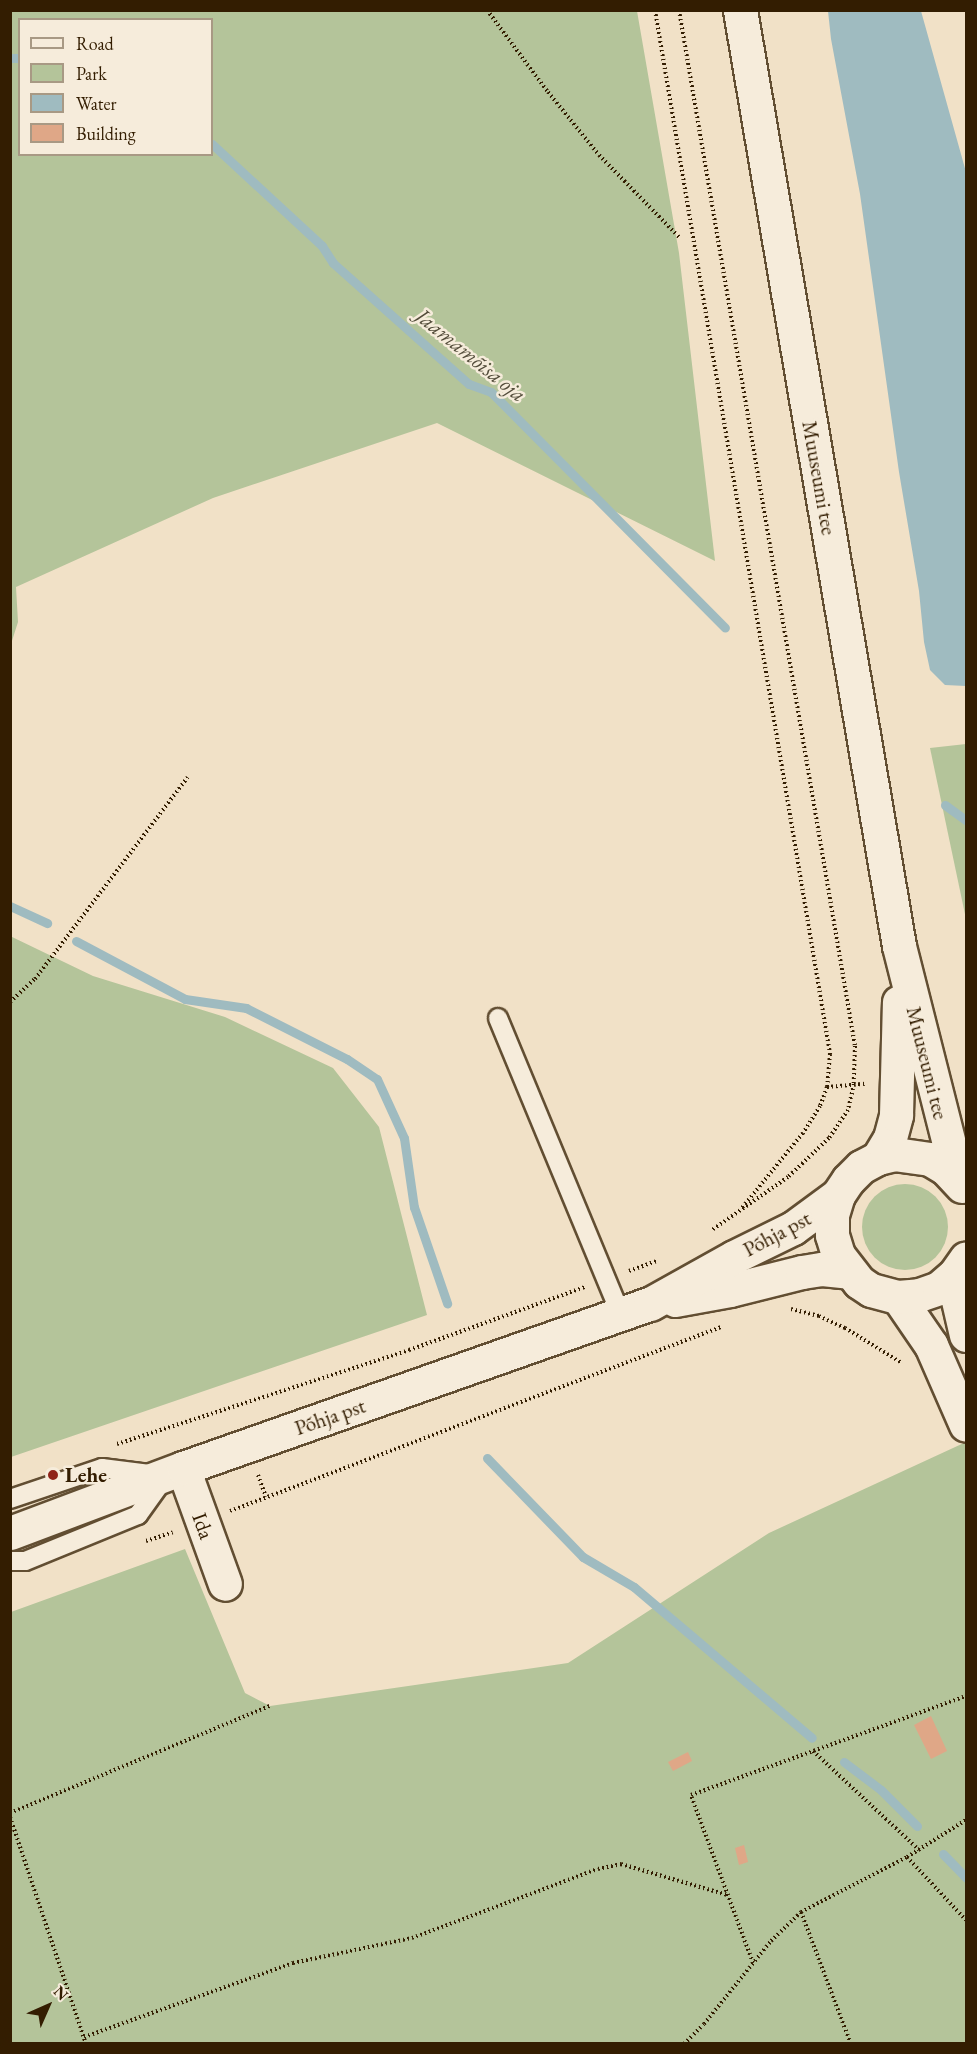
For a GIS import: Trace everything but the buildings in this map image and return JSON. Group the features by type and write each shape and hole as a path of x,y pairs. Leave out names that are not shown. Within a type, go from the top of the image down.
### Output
{"street":[{"name":"Muuseumi tee","path":"740,10 899,946 962,1187"},
{"name":"Muuseumi tee","path":"878,1158 890,1138 896,1114 899,946"},
{"name":"Muuseumi tee","path":"961,1266 939,1287 919,1295 898,1297 871,1290 849,1272 837,1255 832,1235 832,1215 838,1195 848,1180 861,1167 878,1158 904,1154 930,1159 945,1168 962,1187"},
{"name":"Põhja pst","path":"636,1310 793,1228 838,1195"},
{"path":"961,1266 959,1306 966,1335"},
{"name":"Põhja pst","path":"10,1533 174,1472 636,1310 802,1272 822,1269 849,1272"},
{"path":"898,1297 913,1316 938,1360 966,1425"},
{"name":"Ida","path":"174,1472 201,1522 225,1584"}],"lane":[{"path":"498,1018 606,1279 636,1310"},
{"path":"10,1498 102,1468 174,1472"},
{"path":"10,1561 25,1561 138,1515 174,1472"}],"path":[{"path":"487,10 548,92 599,155 679,237"},
{"path":"655,10 830,1054 827,1087 820,1106 803,1133 739,1213"},
{"path":"680,10 855,1046 854,1084 848,1110 829,1138 788,1177 739,1213 703,1235"},
{"path":"10,1002 35,979 188,777"},
{"path":"107,1448 409,1350 667,1257"},
{"path":"783,1310 792,1309 819,1316 874,1345 903,1364 917,1367 938,1360"},
{"path":"145,1542 727,1324"},
{"path":"753,1963 691,1795 966,1696"},
{"path":"86,2043 10,1815 270,1706"},
{"path":"813,1751 919,1850"},
{"path":"684,2043 704,2024 753,1963 801,1912 908,1857 966,1820"},
{"path":"908,1857 966,1920"},
{"path":"84,2037 293,1963 412,1938 598,1869 621,1864 728,1895"},
{"path":"801,1912 851,2043"}],"green space":[{"path":"11,10 637,11 679,253 715,561 437,423 213,498 16,587 18,622 11,644"},
{"path":"966,744 966,919 930,748"},
{"path":"10,936 93,976 225,1017 333,1068 379,1127 427,1315 11,1457"},
{"path":"905,1184 929,1191 941,1203 948,1227 941,1251 929,1263 905,1270 881,1263 869,1251 862,1227 869,1203 881,1191"},
{"path":"966,1442 966,2043 11,2044 11,1612 185,1549 245,1693 270,1706 568,1663 769,1533"}],"water":[{"path":"828,11 921,11 966,172 966,686 945,685 930,670 924,642 919,591 899,472 860,194 831,39"}],"waterway":[{"name":"Jaamamõisa oja","path":"10,58 18,58"},
{"name":"Jaamamõisa oja","path":"213,145 322,246 333,263 469,384 491,392 725,628"},
{"name":"Jaamamõisa oja","path":"945,805 966,820"},
{"path":"10,906 47,923"},
{"path":"76,941 185,999 246,1008 347,1059 377,1079 404,1138 414,1207 447,1303"},
{"path":"487,1458 583,1557 634,1587 812,1738"},
{"path":"844,1762 881,1790 917,1826"},
{"path":"943,1854 966,1878"}],"place":[{"name":"Lehe","path":"53,1475"}]}
